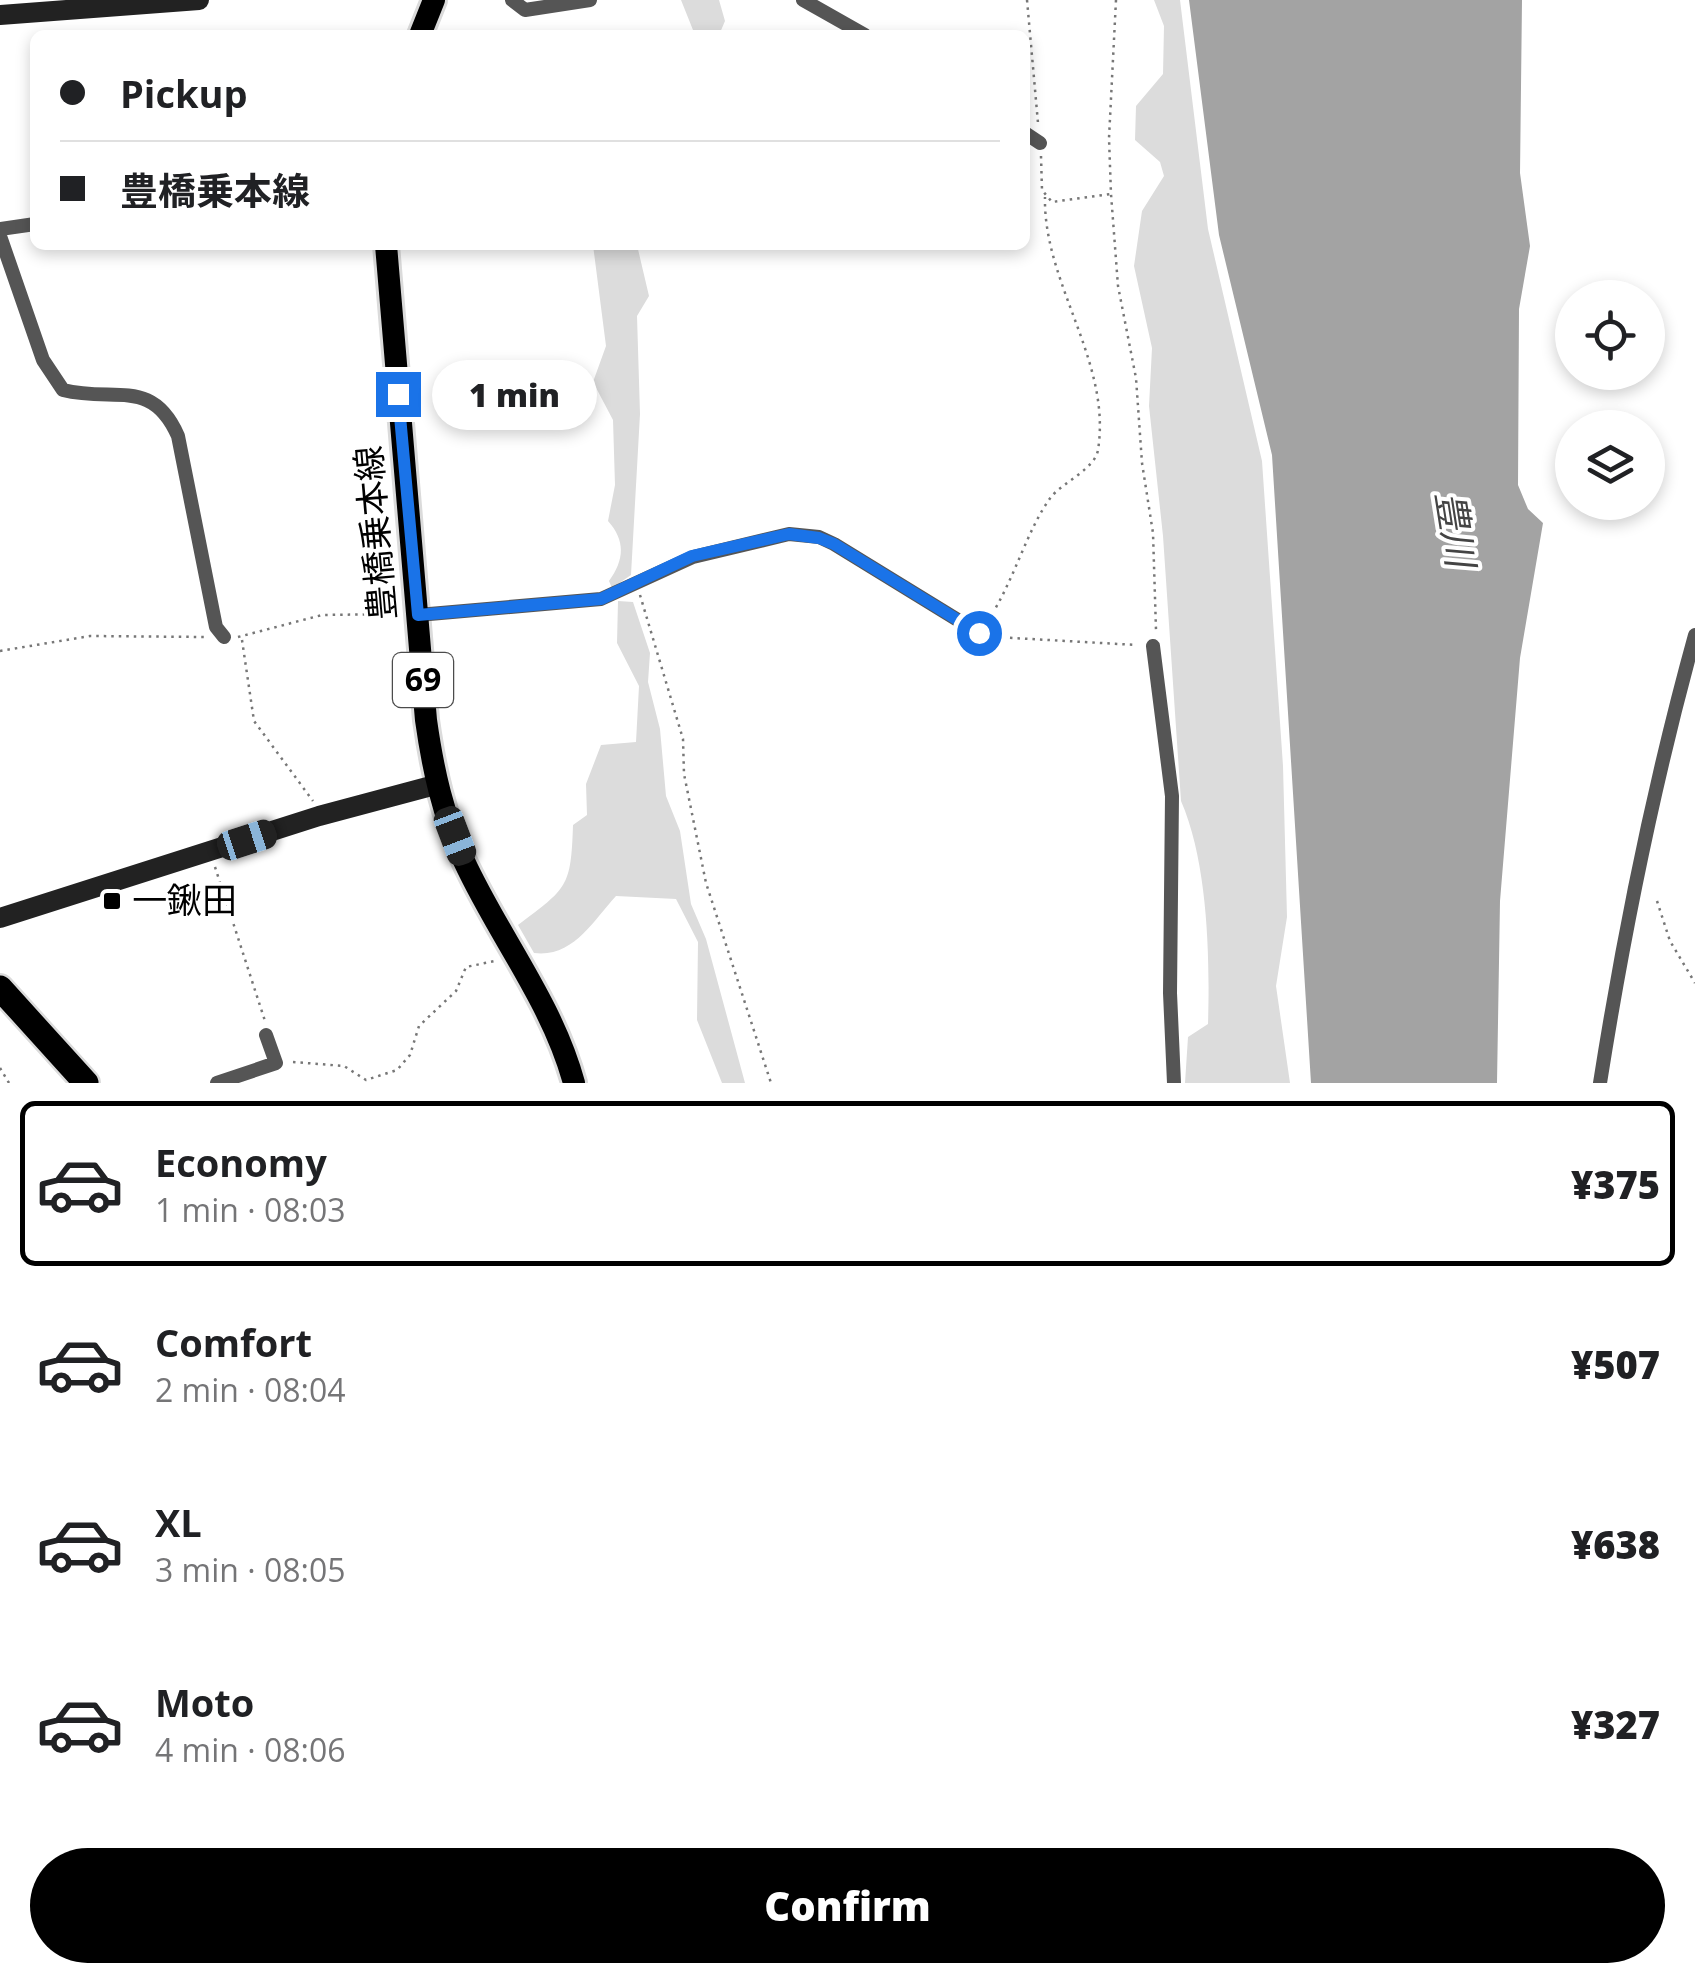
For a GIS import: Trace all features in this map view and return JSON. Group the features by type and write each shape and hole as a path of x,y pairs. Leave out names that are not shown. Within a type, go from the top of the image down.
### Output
{"highway":[{"path":"0,988 86,1083"}],"main road":[{"path":"422,30 434,0"},
{"name":"豊橋乗本線","path":"386,250 426,720 435,784 465,862 549,1014 574,1083"}],"street":[{"path":"0,15 199,0"},
{"path":"512,0 525,10 590,0"},
{"path":"803,0 856,30"},
{"path":"1030,136 1040,143"},
{"path":"30,225 0,233 43,360 63,390 145,398 160,405 171,419 178,436 216,627 224,637"},
{"path":"418,615 574,604 617,593 639,578 692,556 789,534 819,538 904,584 979,633"},
{"path":"1600,1083 1635,876 1660,759 1695,635"},
{"path":"1154,646 1172,796 1174,1083"},
{"path":"0,918 319,816 435,784"},
{"path":"218,1083 276,1063 266,1035"}],"path":[{"path":"1027,0 1030,30"},
{"path":"1030,33 1044,212 1090,362 1098,410 1098,450 1094,460 1063,482 1048,500 1014,575 979,633 1154,646 1153,533 1142,463 1136,378 1118,286 1111,194 1109,138 1116,0"},
{"path":"1045,198 1064,202 1111,194"},
{"path":"639,578 656,654 683,740 684,774 706,883 771,1083"},
{"path":"0,651 90,636 241,637 322,615 418,615"},
{"path":"241,637 254,721 316,804 319,816"},
{"path":"211,852 269,1032 266,1035"},
{"path":"1657,901 1670,941 1695,983"},
{"path":"276,1063 306,1060 344,1066 366,1080 398,1070 410,1055 419,1026 456,991 466,967 517,957"},
{"path":"0,1068 10,1083"}],"shaded area":[{"path":"681,0 719,0 725,21 721,30 693,30"},
{"path":"1154,0 1180,0 1208,229 1262,461 1283,766 1287,917 1276,986 1290,1083 1185,1083 1188,1037 1208,1024 1207,940 1197,853 1181,801 1163,536 1149,406 1152,348 1134,266 1142,211 1164,176 1160,162 1135,140 1136,106 1163,74 1164,26"},
{"path":"594,250 638,250 649,296 637,316 640,414 631,575 612,588 609,581 621,551 618,536 608,521 615,485 613,420 593,382 606,346"},
{"path":"618,601 633,602 650,653 648,682 660,729 666,796 680,831 691,904 706,939 745,1083 722,1083 697,1020 698,942 676,899 616,896 581,936 548,953 534,953 518,925 556,894 568,875 573,825 587,815 586,784 601,745 636,742 639,686 617,643"}],"water":[{"name":"豊川","path":"1189,0 1522,0 1520,173 1530,246 1519,309 1518,485 1528,509 1543,523 1520,658 1500,901 1497,1083 1311,1083 1272,455 1219,235"}],"place":[{"name":"一鍬田","path":"112,901"}],"route":[{"path":"398,394 418,615 601,599 692,556 789,534 834,544 979,633"}]}
